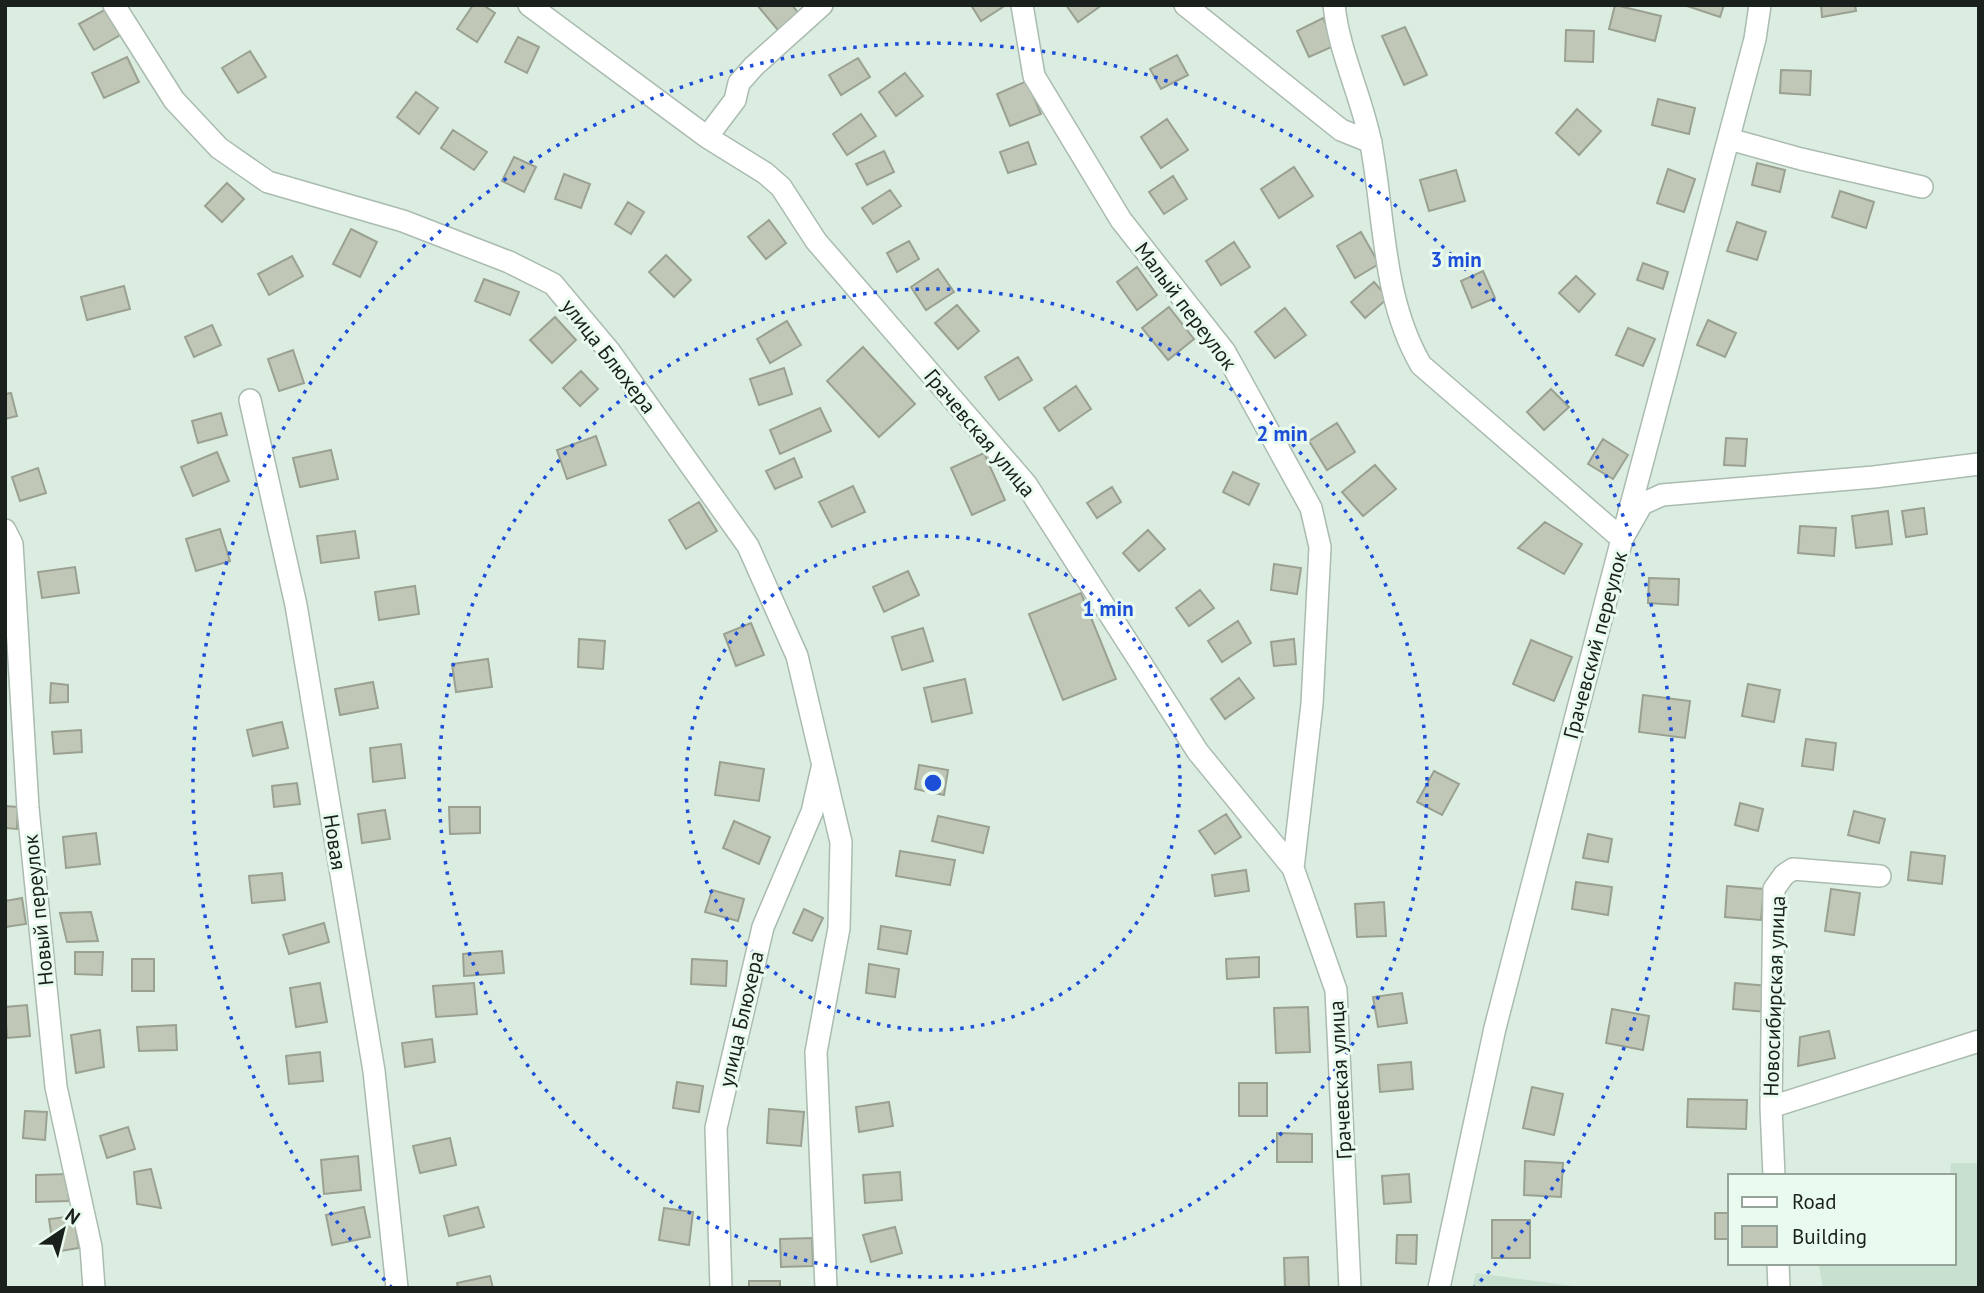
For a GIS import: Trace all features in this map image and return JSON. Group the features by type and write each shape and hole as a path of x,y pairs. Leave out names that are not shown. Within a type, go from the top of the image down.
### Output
{"street":[{"name":"улица Блюхера","path":"114,5 174,100 219,148 268,182 403,221 509,262 553,284 610,352 748,546 797,656 824,761 841,842 839,928 816,1052 826,1288"},
{"name":"Грачевская улица","path":"529,5 707,137 765,173 781,187 816,242 1026,484 1198,752 1293,868 1336,989 1350,1288"},
{"path":"707,137 735,100 739,83 754,66 822,5"},
{"name":"Малый переулок","path":"1022,5 1034,76 1121,220 1225,352 1311,508 1320,547 1312,704 1293,868"},
{"path":"1185,5 1341,130 1371,142"},
{"path":"1334,5 1336,28 1371,142 1387,265 1406,340 1421,365 1622,539 1642,504 1662,495 1874,477 1979,464"},
{"name":"Грачевский переулок","path":"1439,1288 1496,1028 1755,39 1760,5"},
{"path":"1729,139 1922,187"},
{"name":"Новая","path":"250,400 296,605 371,1058 397,1288"},
{"name":"Новый переулок","path":"5,530 12,544 28,808 57,1087 91,1247 94,1288"},
{"name":"улица Блюхера","path":"721,1288 716,1128 763,928 812,812 824,761"},
{"name":"Новосибирская улица","path":"1774,1174 1771,1107 1774,889 1784,875 1793,869 1880,876"},
{"path":"1771,1107 1979,1041"},
{"path":"1778,1265 1779,1288"}],"shaded area":[{"path":"1951,1163 1979,1163 1979,1288 1823,1288 1819,1266 1956,1265 1956,1174 1950,1174"},
{"path":"1476,1273 1588,1288 1472,1288"}],"building":[{"path":"473,5 483,5 495,13 477,42 457,29"},
{"path":"757,5 792,5 803,19 783,36"},
{"path":"971,5 1006,5 981,21"},
{"path":"1066,5 1102,5 1078,22"},
{"path":"1615,5 1661,16 1655,41 1609,29"},
{"path":"1684,5 1724,5 1720,17"},
{"path":"1821,5 1855,5 1856,11 1822,17"},
{"path":"108,8 122,34 94,50 79,24"},
{"path":"1323,18 1336,45 1309,57 1297,31"},
{"path":"1405,27 1427,75 1404,85 1382,36"},
{"path":"1566,30 1594,31 1593,62 1565,61"},
{"path":"518,37 539,47 527,73 505,62"},
{"path":"250,51 266,77 238,93 222,68"},
{"path":"1177,55 1188,75 1161,89 1150,69"},
{"path":"127,57 139,82 104,98 92,73"},
{"path":"858,58 870,77 841,95 829,75"},
{"path":"1781,70 1811,71 1810,95 1780,93"},
{"path":"905,73 923,96 896,116 879,92"},
{"path":"1027,81 1041,114 1010,126 997,94"},
{"path":"416,92 438,108 419,134 397,117"},
{"path":"1658,99 1695,108 1689,134 1652,125"},
{"path":"1577,109 1601,131 1579,155 1556,133"},
{"path":"861,114 876,136 847,155 833,134"},
{"path":"1167,119 1188,150 1161,168 1141,137"},
{"path":"453,130 487,152 474,170 441,148"},
{"path":"1028,142 1036,164 1008,173 1000,152"},
{"path":"884,151 894,172 867,185 856,164"},
{"path":"514,157 536,167 524,192 502,181"},
{"path":"1757,163 1785,170 1780,192 1752,185"},
{"path":"1294,167 1313,196 1279,218 1261,189"},
{"path":"1668,169 1695,179 1684,212 1657,203"},
{"path":"1456,170 1465,201 1429,211 1420,180"},
{"path":"564,174 590,184 581,208 555,199"},
{"path":"1173,176 1187,199 1164,214 1149,192"},
{"path":"227,183 244,199 222,222 205,206"},
{"path":"890,190 901,206 873,224 862,208"},
{"path":"1840,191 1874,202 1866,228 1832,217"},
{"path":"628,202 644,212 631,234 615,224"},
{"path":"769,220 786,243 766,259 748,237"},
{"path":"1737,222 1766,232 1757,260 1727,251"},
{"path":"351,229 377,242 360,277 333,264"},
{"path":"1361,232 1379,264 1355,278 1337,246"},
{"path":"909,241 919,259 897,272 887,253"},
{"path":"1234,242 1250,267 1221,285 1206,261"},
{"path":"666,255 691,280 674,297 649,272"},
{"path":"292,256 303,276 269,295 258,274"},
{"path":"1643,263 1668,272 1663,289 1637,280"},
{"path":"1137,267 1157,295 1137,310 1117,282"},
{"path":"938,269 954,292 926,310 911,287"},
{"path":"1483,271 1495,298 1472,308 1461,281"},
{"path":"1576,276 1595,294 1579,312 1559,293"},
{"path":"484,279 519,292 510,315 475,301"},
{"path":"1374,282 1388,298 1365,318 1351,302"},
{"path":"124,286 130,309 87,320 81,297"},
{"path":"957,305 979,331 958,349 935,323"},
{"path":"1169,307 1194,339 1168,360 1142,328"},
{"path":"1285,308 1306,335 1275,358 1255,332"},
{"path":"555,317 576,340 552,363 530,340"},
{"path":"1708,320 1736,333 1725,357 1697,345"},
{"path":"787,321 801,345 770,363 757,339"},
{"path":"212,325 221,345 194,357 185,337"},
{"path":"1628,328 1655,339 1643,366 1616,355"},
{"path":"863,347 915,404 879,437 827,381"},
{"path":"293,350 304,383 279,391 268,359"},
{"path":"1018,357 1032,380 999,400 985,377"},
{"path":"784,368 792,394 759,405 750,379"},
{"path":"581,371 598,389 580,406 563,388"},
{"path":"1076,386 1091,409 1059,431 1044,408"},
{"path":"1551,389 1569,407 1544,430 1527,412"},
{"path":"11,393 17,416 5,419 5,394"},
{"path":"820,408 831,431 780,454 770,430"},
{"path":"221,413 227,435 198,443 192,421"},
{"path":"1337,423 1355,452 1327,470 1309,441"},
{"path":"596,436 606,465 567,479 557,450"},
{"path":"1726,438 1747,439 1745,466 1724,465"},
{"path":"1603,439 1628,455 1613,479 1588,464"},
{"path":"331,450 338,479 300,487 293,458"},
{"path":"217,452 229,481 193,496 181,467"},
{"path":"984,453 1005,500 972,515 951,468"},
{"path":"794,458 802,477 775,489 766,471"},
{"path":"1375,465 1396,489 1363,516 1342,492"},
{"path":"38,468 46,493 20,501 12,477"},
{"path":"1233,472 1259,484 1249,505 1223,492"},
{"path":"853,486 865,512 832,527 819,502"},
{"path":"1112,487 1121,502 1097,518 1087,503"},
{"path":"699,502 717,531 686,549 669,520"},
{"path":"1924,508 1927,534 1906,537 1902,511"},
{"path":"1888,511 1892,544 1856,548 1852,516"},
{"path":"1545,522 1582,544 1564,574 1518,548"},
{"path":"1800,526 1836,528 1834,556 1798,553"},
{"path":"220,529 230,561 196,571 186,539"},
{"path":"1148,530 1165,549 1139,571 1123,553"},
{"path":"355,531 359,558 321,563 317,536"},
{"path":"1274,564 1301,568 1297,594 1271,590"},
{"path":"75,567 79,593 42,598 38,572"},
{"path":"908,571 919,595 884,612 873,587"},
{"path":"1649,578 1679,579 1678,605 1648,603"},
{"path":"415,586 419,614 379,620 375,592"},
{"path":"1200,590 1214,608 1189,626 1176,608"},
{"path":"1081,593 1116,679 1063,700 1029,614"},
{"path":"1238,621 1251,643 1222,662 1208,641"},
{"path":"751,623 764,655 736,666 724,634"},
{"path":"923,628 933,661 902,670 892,637"},
{"path":"579,639 605,641 603,669 578,667"},
{"path":"1294,639 1296,664 1274,666 1271,642"},
{"path":"1531,640 1572,657 1554,701 1513,684"},
{"path":"488,659 492,687 456,692 452,664"},
{"path":"1239,678 1254,698 1225,719 1211,699"},
{"path":"965,679 972,713 932,722 924,688"},
{"path":"373,682 378,708 340,715 335,689"},
{"path":"51,683 68,685 68,702 50,703"},
{"path":"1748,684 1780,690 1774,722 1742,716"},
{"path":"1643,695 1690,701 1685,738 1639,732"},
{"path":"282,722 288,748 253,756 247,730"},
{"path":"81,730 82,752 54,754 52,732"},
{"path":"1806,739 1836,743 1833,770 1802,766"},
{"path":"401,744 405,778 373,782 370,748"},
{"path":"720,762 764,769 759,801 715,795"},
{"path":"919,765 948,770 944,795 915,789"},
{"path":"1434,771 1459,784 1442,815 1417,802"},
{"path":"297,783 300,804 274,807 272,786"},
{"path":"1740,803 1763,809 1758,831 1735,825"},
{"path":"5,806 18,807 17,829 5,828"},
{"path":"449,807 480,807 480,833 450,834"},
{"path":"385,810 390,839 362,843 358,814"},
{"path":"1854,811 1885,819 1879,843 1848,835"},
{"path":"1226,814 1241,837 1215,854 1199,831"},
{"path":"938,816 989,827 983,853 932,841"},
{"path":"734,821 770,837 759,864 723,848"},
{"path":"96,833 100,864 66,868 63,837"},
{"path":"1588,834 1612,839 1608,862 1583,858"},
{"path":"900,851 955,860 950,885 896,876"},
{"path":"1911,852 1945,856 1942,884 1908,880"},
{"path":"1246,870 1249,891 1215,896 1212,875"},
{"path":"282,873 285,900 252,903 249,876"},
{"path":"1576,882 1612,887 1608,915 1572,909"},
{"path":"1727,886 1764,889 1761,920 1725,917"},
{"path":"1831,889 1860,893 1854,935 1825,931"},
{"path":"712,890 744,899 738,921 705,912"},
{"path":"22,898 26,924 5,927 5,901"},
{"path":"1384,902 1386,936 1357,937 1355,904"},
{"path":"804,909 823,918 812,941 793,933"},
{"path":"91,912 98,941 67,942 60,913"},
{"path":"324,923 329,942 289,954 283,935"},
{"path":"881,926 911,931 907,954 878,949"},
{"path":"502,951 504,973 464,976 463,954"},
{"path":"75,952 103,952 102,975 75,974"},
{"path":"1259,957 1259,977 1227,979 1226,959"},
{"path":"132,959 154,959 154,991 132,991"},
{"path":"692,959 727,961 726,986 691,984"},
{"path":"869,964 899,969 895,997 866,993"},
{"path":"320,983 327,1022 296,1027 290,988"},
{"path":"474,983 477,1014 436,1017 433,986"},
{"path":"1735,983 1768,986 1766,1012 1733,1009"},
{"path":"1402,993 1407,1023 1378,1027 1373,997"},
{"path":"27,1005 30,1036 7,1038 5,1007"},
{"path":"1308,1007 1310,1052 1276,1053 1274,1008"},
{"path":"1612,1009 1649,1016 1643,1050 1606,1043"},
{"path":"176,1025 177,1050 139,1051 137,1027"},
{"path":"100,1030 104,1067 76,1073 71,1035"},
{"path":"1829,1031 1835,1058 1798,1066 1800,1037"},
{"path":"432,1039 435,1062 405,1067 402,1043"},
{"path":"320,1052 323,1081 289,1084 286,1056"},
{"path":"1411,1062 1413,1089 1380,1092 1378,1065"},
{"path":"677,1082 703,1086 699,1112 673,1108"},
{"path":"1239,1083 1267,1083 1267,1116 1239,1116"},
{"path":"1532,1087 1563,1094 1554,1135 1523,1128"},
{"path":"1688,1099 1747,1100 1746,1129 1687,1127"},
{"path":"889,1102 893,1126 859,1132 856,1107"},
{"path":"769,1109 804,1112 801,1146 767,1143"},
{"path":"25,1111 47,1112 45,1140 23,1138"},
{"path":"128,1127 135,1149 107,1158 100,1136"},
{"path":"1277,1133 1312,1134 1312,1162 1277,1162"},
{"path":"450,1138 456,1165 420,1173 413,1146"},
{"path":"358,1156 361,1190 324,1194 321,1160"},
{"path":"1525,1161 1563,1163 1561,1197 1524,1195"},
{"path":"151,1169 161,1208 137,1204 134,1172"},
{"path":"900,1172 902,1200 865,1203 863,1175"},
{"path":"68,1174 69,1201 36,1202 36,1175"},
{"path":"1409,1174 1411,1202 1384,1204 1382,1176"},
{"path":"364,1207 370,1237 332,1245 326,1215"},
{"path":"478,1207 484,1227 449,1236 444,1216"},
{"path":"664,1208 693,1212 689,1245 659,1240"},
{"path":"1715,1213 1728,1213 1728,1239 1715,1239"},
{"path":"74,1216 79,1248 54,1252 49,1219"},
{"path":"1492,1220 1530,1220 1530,1258 1492,1258"},
{"path":"895,1227 902,1253 871,1262 863,1235"},
{"path":"1397,1235 1417,1235 1416,1264 1396,1263"},
{"path":"812,1238 813,1266 781,1267 780,1239"},
{"path":"1308,1257 1309,1288 1285,1288 1284,1258"},
{"path":"490,1276 493,1288 458,1288 457,1283"},
{"path":"749,1281 780,1281 780,1288 749,1288"}]}
